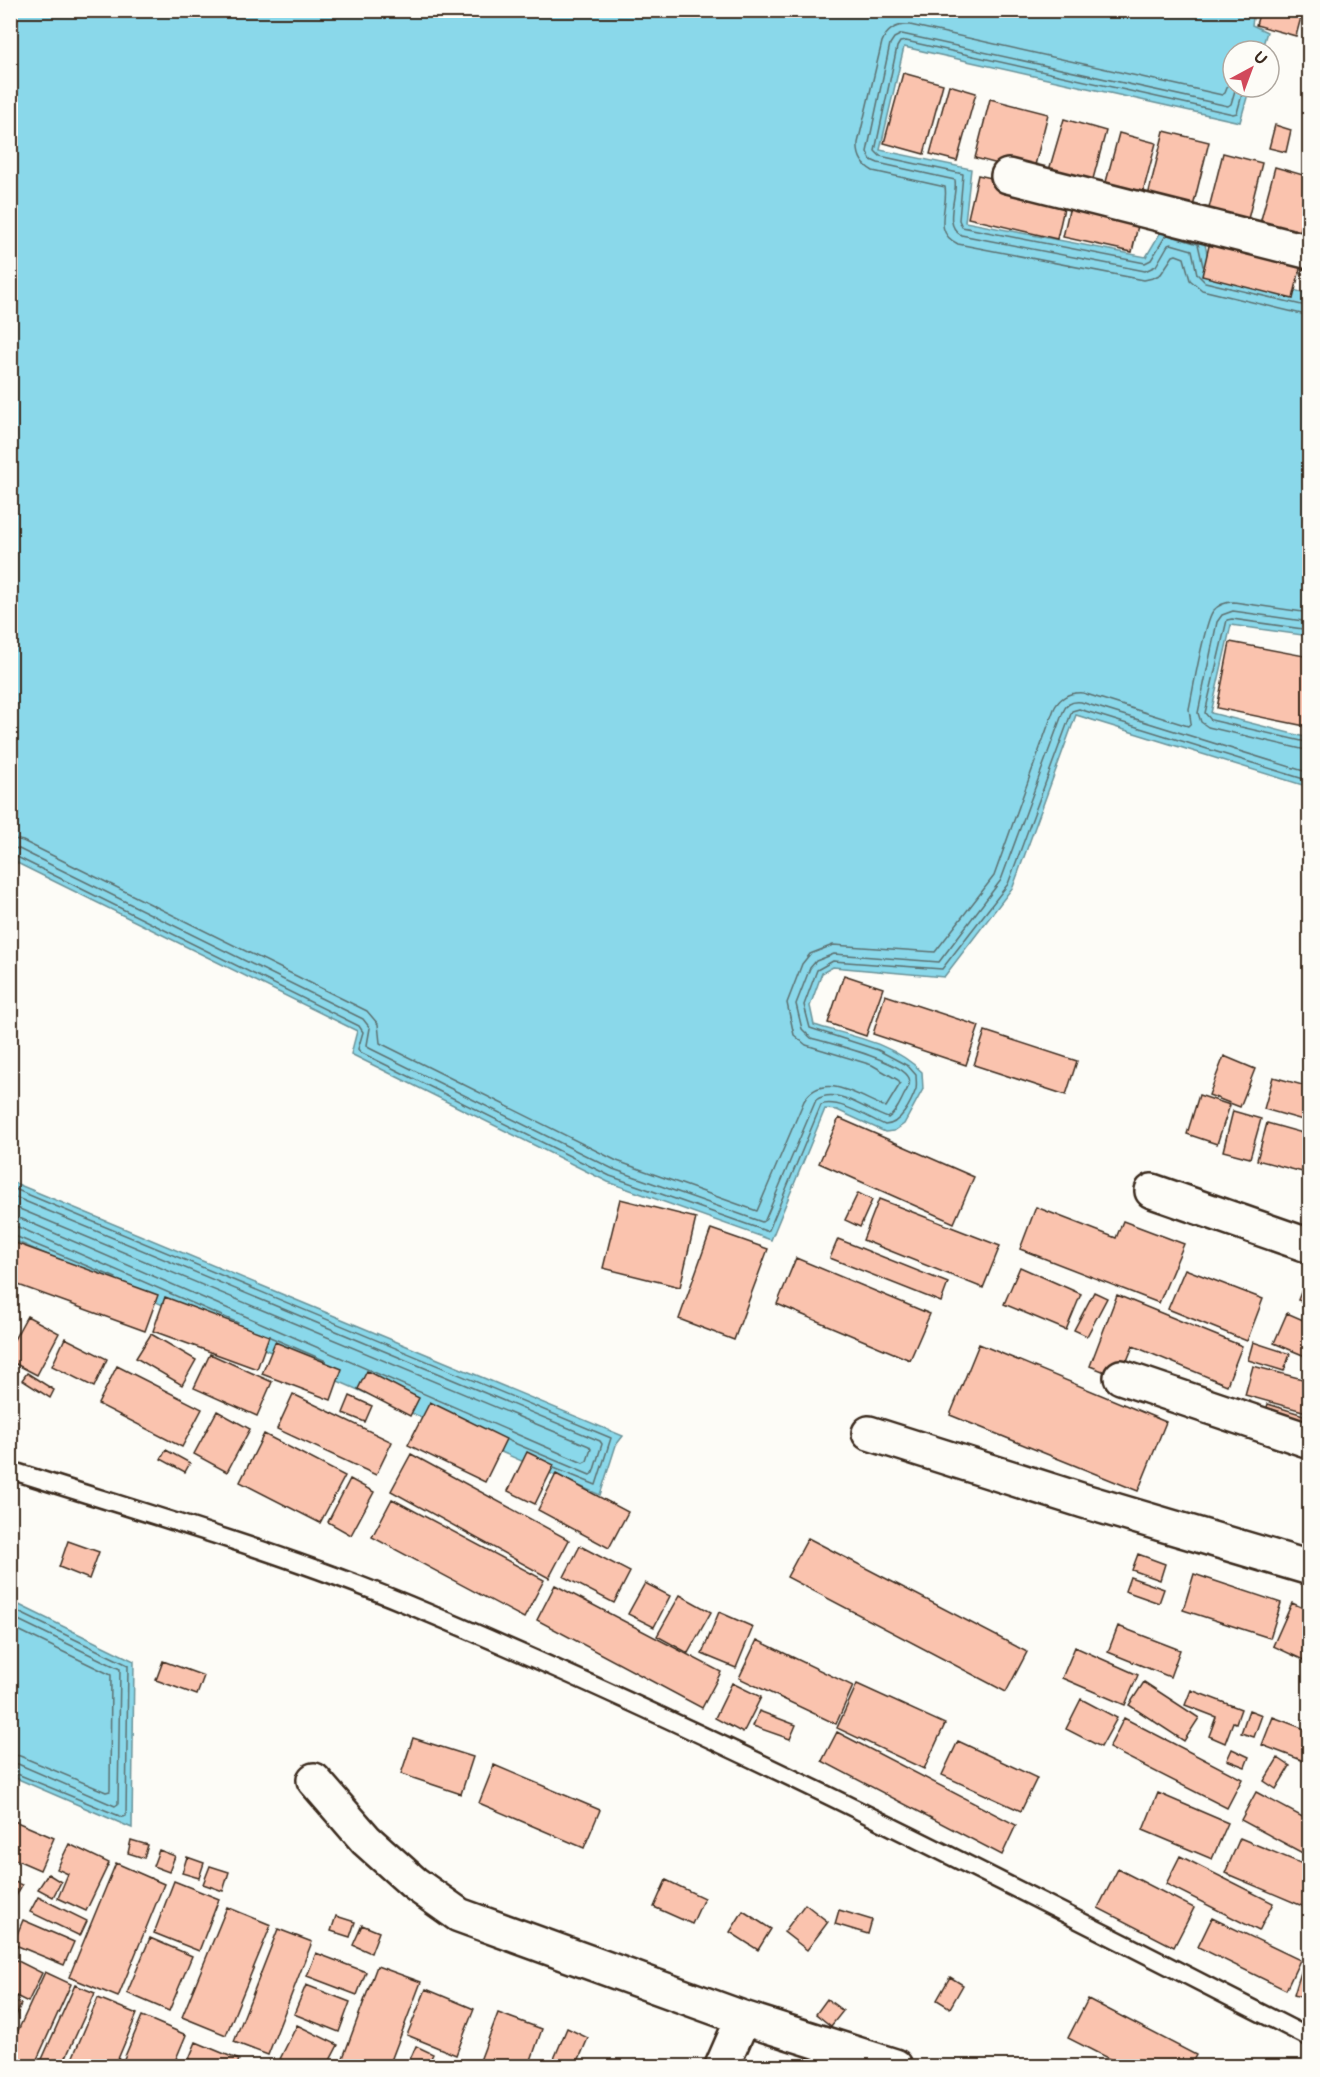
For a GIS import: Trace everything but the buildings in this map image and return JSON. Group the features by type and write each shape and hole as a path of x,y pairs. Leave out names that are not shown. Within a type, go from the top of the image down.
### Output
{"street":[{"path":"1008,176 1310,252"},
{"path":"1152,1191 1310,1246"},
{"path":"1121,1377 1310,1441"},
{"path":"869,1433 1084,1501 1310,1568"},
{"path":"314,1780 366,1840 414,1882 459,1915 742,2018 895,2067"},
{"path":"722,2067 742,2018"}],"lane":[{"path":"10,1470 260,1548 407,1604 615,1694 981,1870 1310,2038"}],"water":[{"path":"10,11 1254,11 1252,25 1267,32 1265,39 1221,39 1221,99 1247,99 1240,122 904,47 880,150 971,169 965,222 1146,257 1163,228 1204,239 1210,269 1309,294 1310,447 1307,460 1310,461 1309,636 1231,625 1211,713 1309,738 1309,787 1076,715 1013,887 944,977 833,967 822,973 810,1006 814,1025 857,1037 899,1054 922,1072 923,1089 904,1124 894,1131 885,1132 837,1110 825,1109 771,1240 608,1182 351,1054 357,1031 11,860"},
{"path":"10,1181 623,1436 616,1445 600,1495 11,1239"},
{"path":"11,1601 134,1661 132,1828 11,1776"}]}
